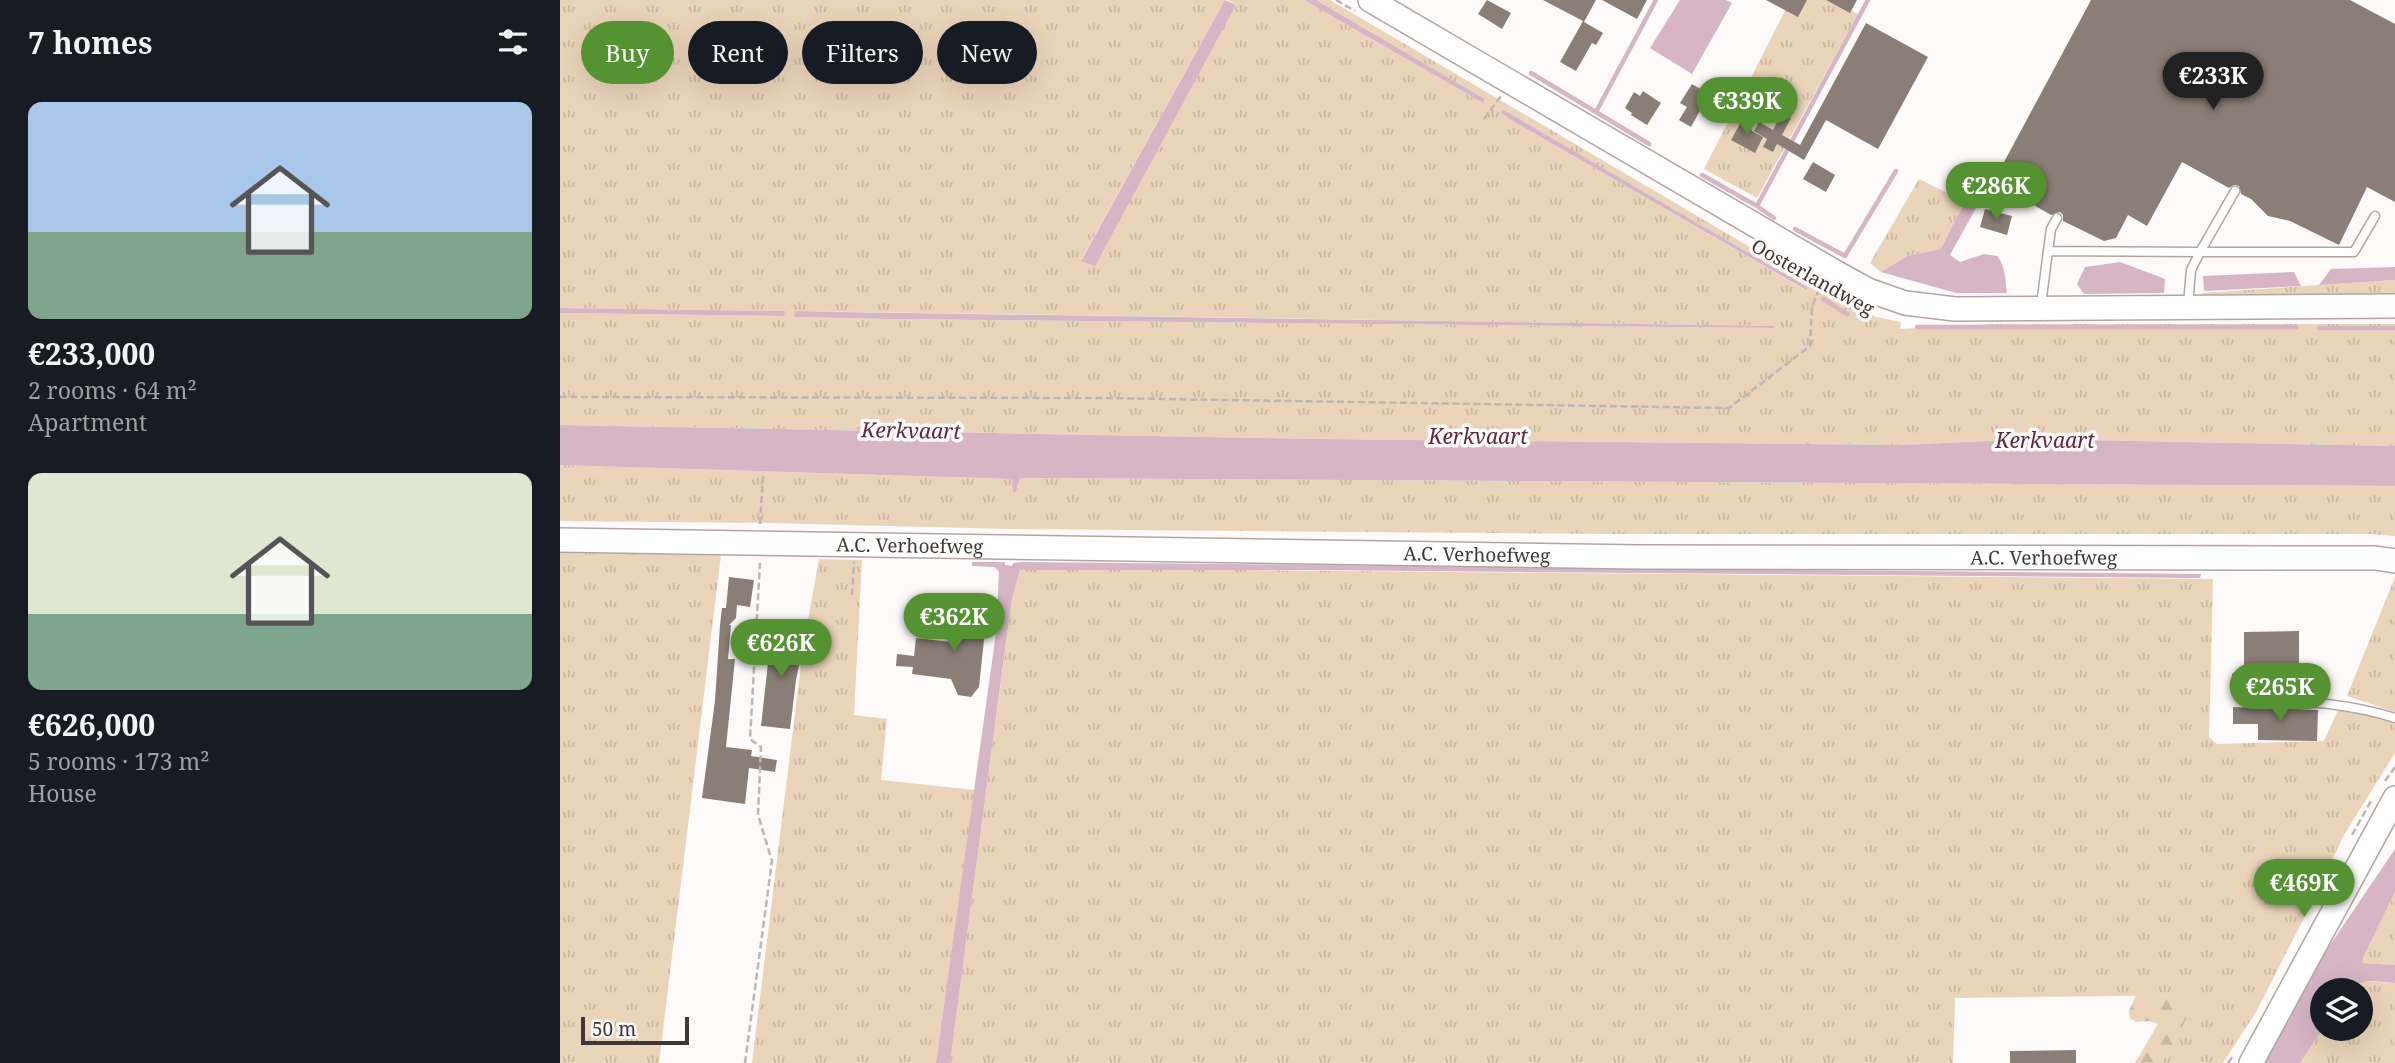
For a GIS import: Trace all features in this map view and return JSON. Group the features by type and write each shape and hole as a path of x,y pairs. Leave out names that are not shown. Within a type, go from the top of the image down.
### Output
{"street":[{"name":"Oosterlandweg","path":"1366,8 1829,269 1868,289 1905,303 1955,309 2395,306"},
{"name":"A.C. Verhoefweg","path":"560,540 1652,557 2375,558 2395,561"},
{"path":"2250,1063 2395,798"}],"lane":[{"path":"2188,308 2191,270 2235,191"},
{"path":"2048,251 2354,252 2375,216"},
{"path":"2040,309 2051,229 2057,218"},
{"path":"2262,700 2316,702 2363,709 2395,718"}],"path":[{"path":"1336,0 1366,8"},
{"path":"1484,119 1497,102"},
{"path":"560,397 1101,398 1729,408 1810,346 1812,306 1829,269"},
{"path":"745,1063 772,861 758,815 761,747 750,739 763,476"},
{"path":"852,596 854,562"}],"green space":[{"path":"560,0 1225,0 1081,260 1094,265 1236,5 1228,0 1304,0 1483,103 1485,99 1316,0 1330,0 1818,287 1876,317 1901,322 1900,329 1991,324 2395,324 2395,446 2031,439 1901,445 1319,439 560,425 560,313 784,316 784,311 560,308","holes":["1504,110 1807,287 1805,290 1516,123 1502,114","796,311 1774,328 795,317"]},
{"path":"1802,0 1833,0 1858,14 1757,198 1704,169 1787,7"},
{"path":"1919,179 1966,202 1941,249 1907,256 1881,272 1870,263"},
{"path":"2395,280 2395,300 2203,299 2202,293"},
{"path":"560,465 1012,479 1013,491 1016,492 1020,478 2395,486 2395,536 1609,534 1010,529 560,521"},
{"path":"560,553 721,555 659,1063 560,1063"},
{"path":"819,559 862,560 854,715 887,719 881,780 975,790 936,1063 752,1063 803,648"},
{"path":"1020,570 2213,579 2209,737 2217,744 2324,741 2338,710 2379,716 2395,724 2395,753 2344,835 2256,1012 2223,1063 2162,1063 2199,995 1955,998 1953,1063 950,1063 1012,599"},
{"path":"2395,577 2395,712 2347,696"},
{"path":"2395,892 2395,965 2363,963 2363,958"},
{"path":"2373,982 2395,983 2395,1063 2300,1063 2315,1041 2373,1041"},
{"path":"2200,994 2162,1063 2135,1063 2158,1024 2149,1021 2136,1022 2130,1018 2129,1011 2136,995"}],"water":[{"path":"1225,0 1236,5 1095,266 1081,261"},
{"path":"1304,0 1316,0 1485,99 1483,103"},
{"path":"1680,0 1726,0 1732,3 1692,74 1650,48"},
{"path":"1504,110 1807,287 1806,290 1516,123 1501,113"},
{"path":"1984,173 1992,179 1950,255 1960,262 1984,254 1997,256 2004,269 2007,293 1956,293 1881,272 1907,256 1941,249 1956,218"},
{"path":"2120,262 2165,279 2164,293 2084,294 2077,284 2085,267"},
{"path":"2395,267 2395,280 2319,285 2331,269"},
{"path":"2294,272 2301,286 2204,291 2203,276"},
{"path":"560,308 785,311 784,316 560,313"},
{"path":"795,311 1775,326 886,319 794,317"},
{"name":"Kerkvaart","path":"560,425 1319,439 1901,445 2031,439 2395,446 2395,486 1020,478 1016,492 1013,492 1012,479 560,465"},
{"path":"972,562 1005,562 1005,565 1012,566 1013,563 1023,562 2201,574 2200,578 1020,570 1012,599 950,1063 936,1063 996,633 999,572 995,567 972,566"},
{"path":"2395,849 2395,892 2363,963 2395,965 2395,983 2373,981 2373,978 2310,978 2310,1041 2315,1041 2300,1063 2257,1063 2305,982"}],"building":[{"path":"1487,0 1511,13 1502,29 1478,14"},
{"path":"1543,0 1596,0 1584,22 1603,33 1596,45 1592,43 1576,71 1560,62 1583,21"},
{"path":"1602,0 1647,0 1637,19"},
{"path":"1766,0 1807,0 1798,17"},
{"path":"1826,0 1857,0 1850,13"},
{"path":"2091,0 2350,0 2395,24 2395,202 2367,187 2339,245 2290,221 2268,216 2251,199 2241,194 2239,186 2229,188 2182,162 2147,226 2128,215 2116,238 2104,241 2063,221 2060,212 2051,215 2004,188 1993,209 1982,203"},
{"path":"1866,23 1928,57 1878,149 1826,120 1804,160 1777,144 1773,152 1763,147 1767,139 1754,131 1759,122 1773,130 1782,113 1791,118 1782,135 1800,145"},
{"path":"1692,84 1702,90 1699,95 1704,99 1691,127 1679,120 1687,107 1680,103"},
{"path":"1643,91 1661,103 1647,125 1625,108 1634,92 1640,96"},
{"path":"1749,121 1752,131 1763,137 1755,153 1731,140 1740,124"},
{"path":"1813,162 1835,175 1826,192 1803,179"},
{"path":"1985,209 2012,216 2007,235 1980,227"},
{"path":"729,577 754,580 750,607 737,605 736,618 729,625 728,659 735,659 726,747 752,750 751,756 777,760 775,772 749,768 745,804 702,798 715,701 722,608 726,608"},
{"path":"966,599 988,602 979,687 971,697 958,695 951,679 912,674 913,667 896,666 897,654 914,656 916,638 960,643"},
{"path":"2299,631 2299,667 2318,667 2318,696 2262,693 2257,696 2256,701 2232,687 2232,674 2244,667 2244,632"},
{"path":"766,632 805,636 790,729 761,726 770,645 765,644"},
{"path":"2233,707 2318,710 2317,741 2258,740 2258,724 2233,724"},
{"path":"2076,1050 2076,1063 2010,1063 2010,1051"}],"waterway":[{"path":"1531,73 1596,112 1656,0"},
{"path":"1702,175 1757,206 1868,0"},
{"path":"1596,112 1649,144"},
{"path":"1795,229 1845,256 1896,171"},
{"path":"1757,206 1774,218"},
{"path":"1823,299 1847,314"},
{"path":"1917,327 2296,327"},
{"path":"2319,328 2395,328"}]}
